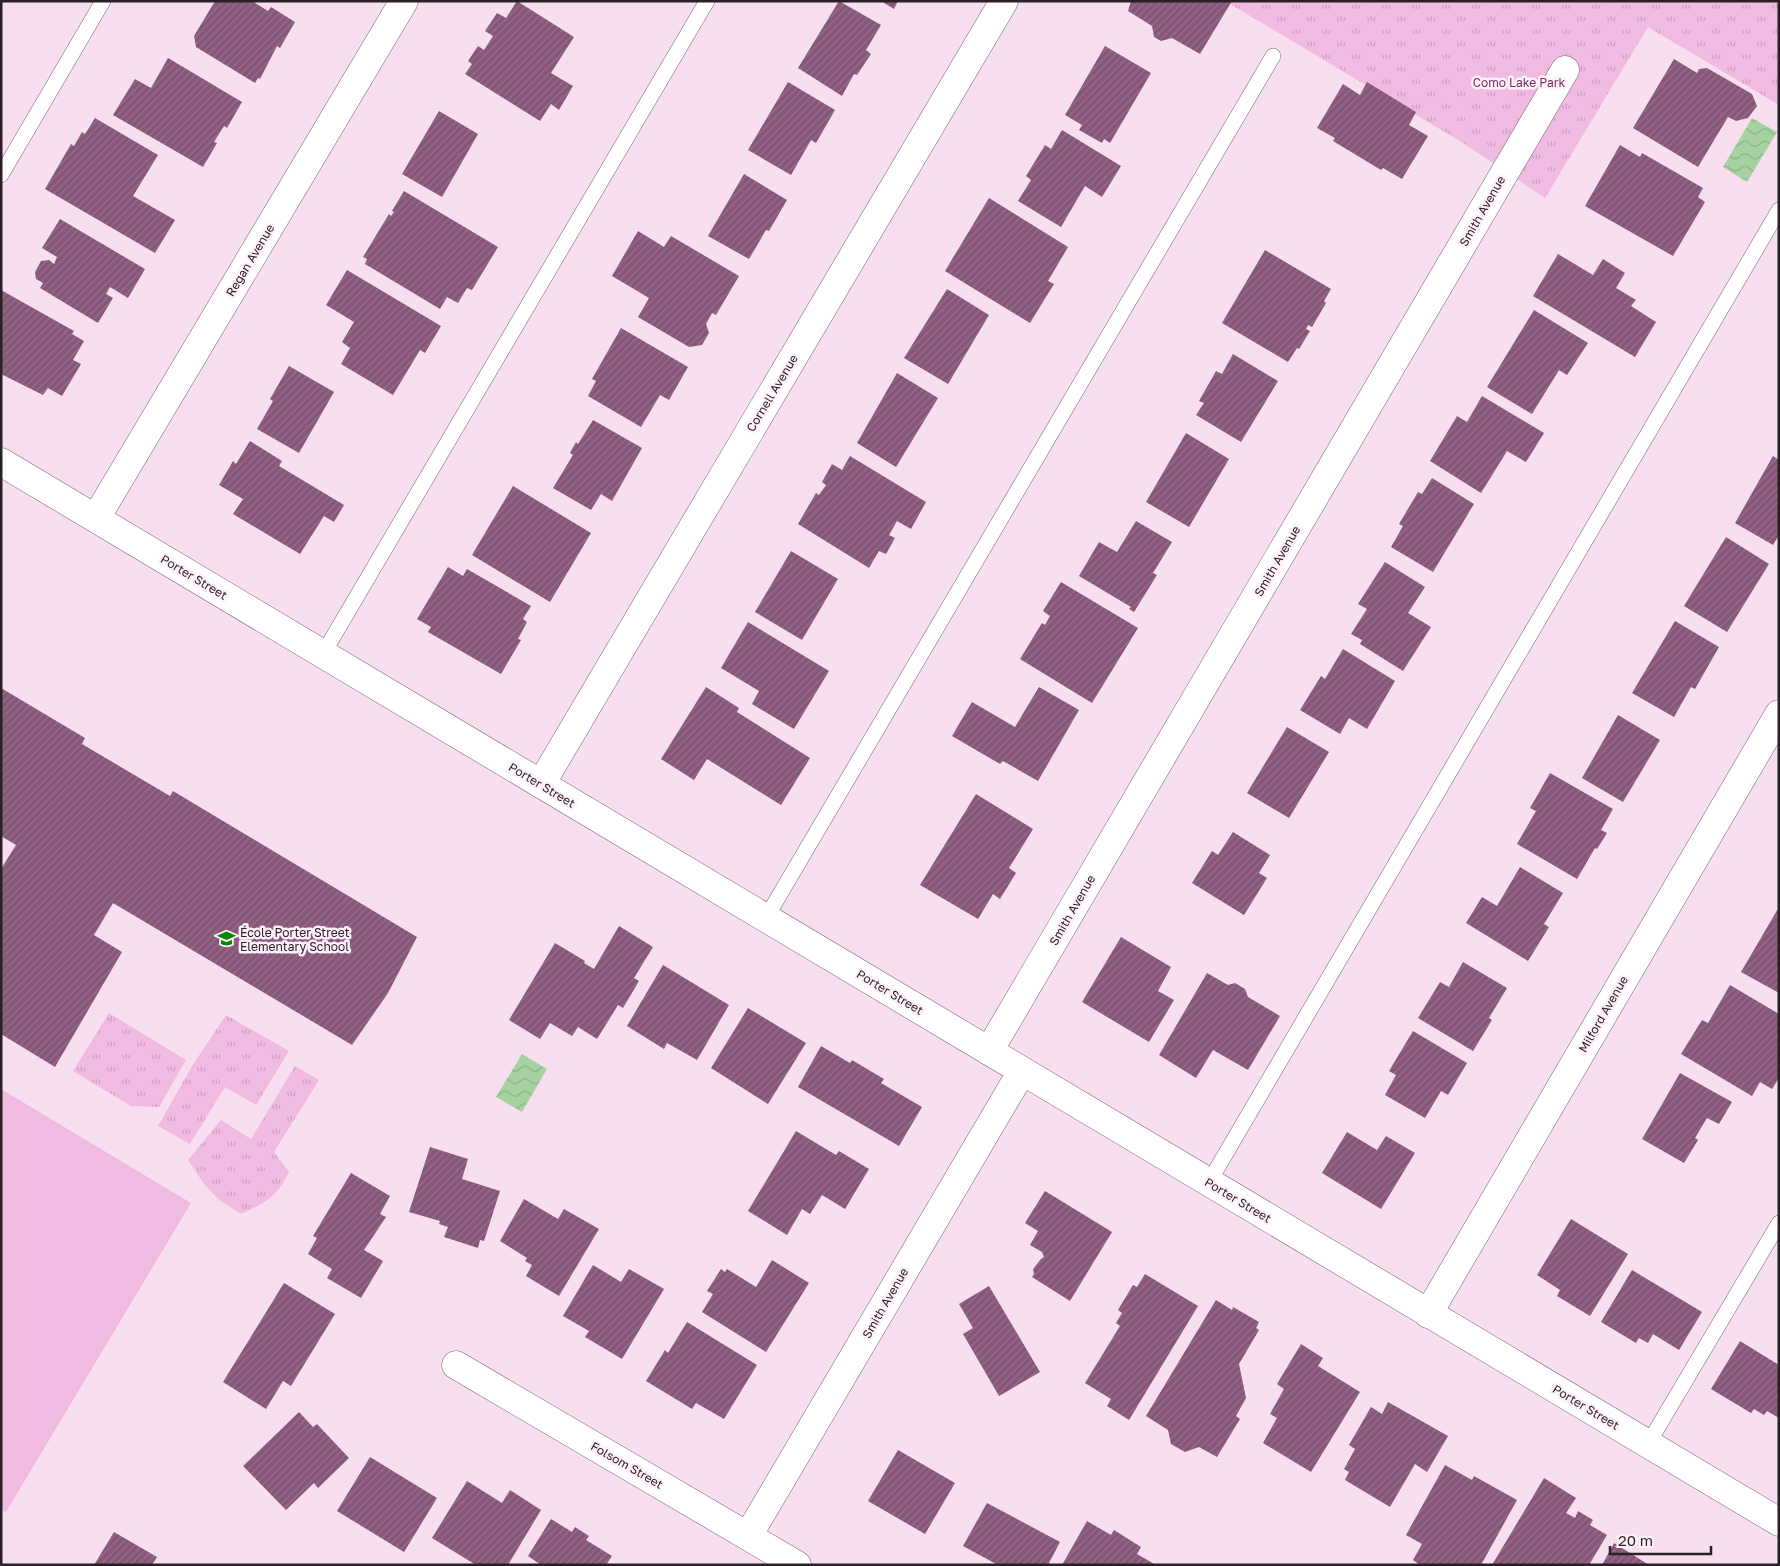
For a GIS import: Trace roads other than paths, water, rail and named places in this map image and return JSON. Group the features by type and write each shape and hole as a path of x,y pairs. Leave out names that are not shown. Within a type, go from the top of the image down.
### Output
{"street":[{"name":"Regan Avenue","path":"96,518 404,1"},
{"name":"Cornell Avenue","path":"541,784 1004,1"},
{"name":"Smith Avenue","path":"989,1051 1565,70"},
{"name":"Porter Street","path":"1,462 1779,1522"},
{"name":"Milford Avenue","path":"1428,1314 1779,714"},
{"name":"Smith Avenue","path":"748,1536 1022,1071"},
{"name":"Folsom Street","path":"456,1365 797,1565"}],"lane":[{"path":"1,175 103,1"},
{"path":"323,654 707,1"},
{"path":"766,918 1273,56"},
{"path":"1209,1182 1779,210"},
{"path":"1648,1444 1779,1223"}],"water":[{"path":"1752,118 1777,132 1747,182 1723,167"},
{"path":"522,1054 547,1069 522,1112 496,1097"}],"place":[{"name":"École Porter Street Elementary School","path":"226,939"}],"park label":[{"name":"Como Lake Park","path":"1519,82"}]}
